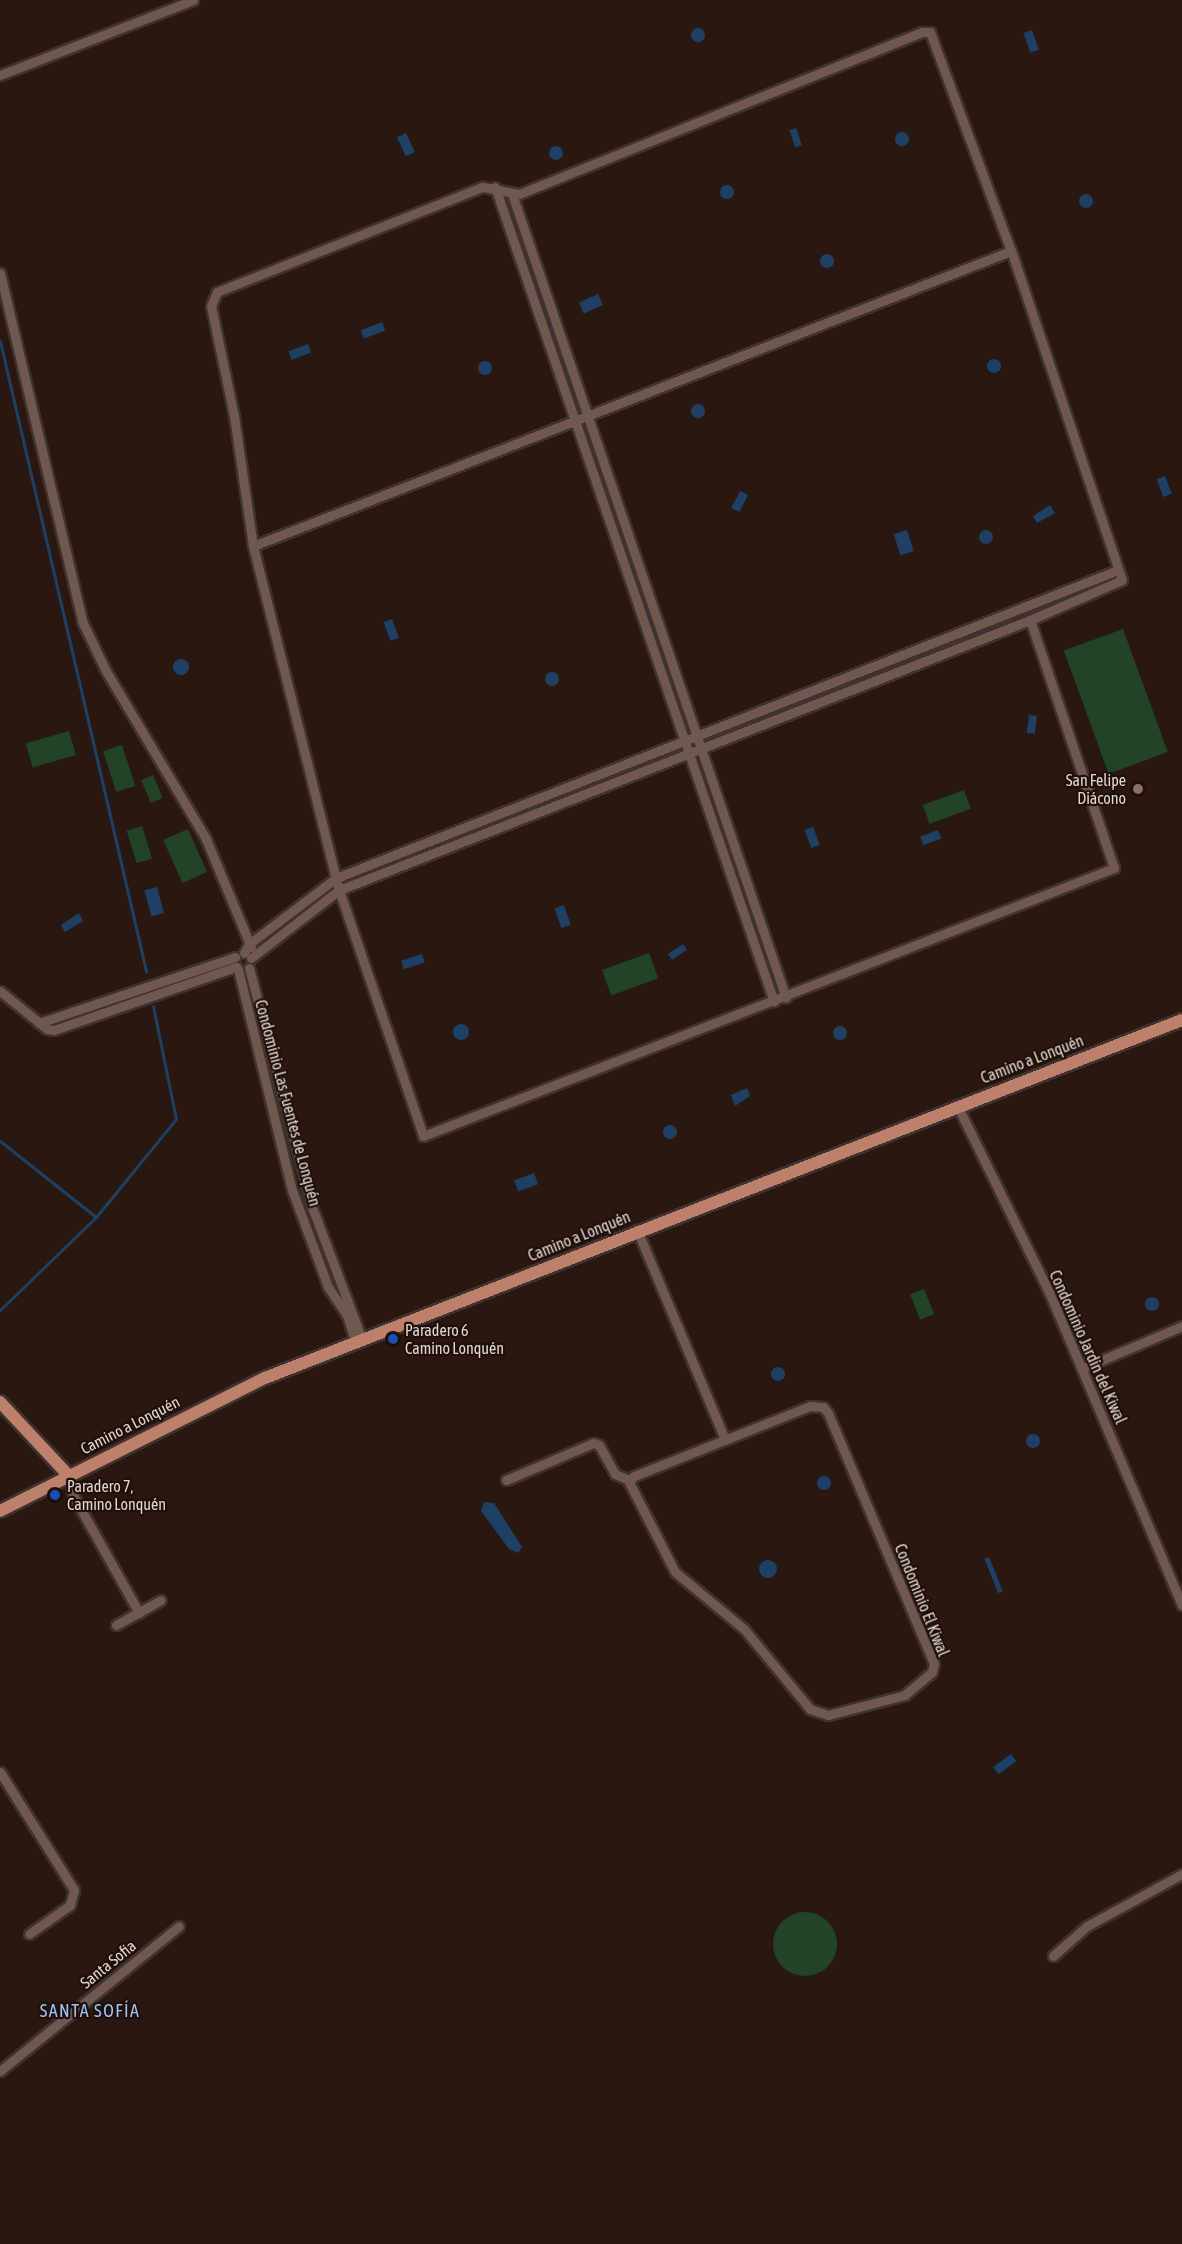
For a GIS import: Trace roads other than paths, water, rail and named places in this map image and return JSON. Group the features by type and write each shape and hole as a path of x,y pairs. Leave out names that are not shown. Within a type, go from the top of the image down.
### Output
{"main road":[{"name":"Camino a Lonquén","path":"0,1511 68,1474 256,1382 637,1230 1182,1020"},
{"path":"0,1402 68,1474"}],"street":[{"path":"0,75 193,0"},
{"path":"0,991 47,1029 61,1028 244,961 339,890 1029,620 1122,580 1011,251 934,37 926,32 512,194 495,187 482,187 212,297 253,546 339,890 423,1136 786,998 1114,868 1029,620"},
{"path":"495,187 682,741 774,1002"},
{"path":"512,194 698,749 786,998"},
{"path":"253,546 587,418 1011,251"},
{"path":"0,273 63,552 88,637 206,839 249,944"},
{"path":"244,961 249,944 336,878 1118,570"},
{"name":"Condominio Las Fuentes de Lonquén","path":"244,961 312,1207 359,1340"},
{"name":"Condominio Las Fuentes de Lonquén","path":"244,961 292,1190 328,1287 347,1315 359,1340"},
{"name":"Condominio Jardín del Kiwal","path":"957,1105 1083,1368 1182,1605"},
{"path":"637,1230 725,1439"},
{"path":"1083,1368 1182,1326"},
{"name":"Condominio El Kiwal","path":"810,1406 826,1409 933,1660 932,1672 912,1691 828,1715 813,1711 744,1629 670,1566 629,1480 725,1439 810,1406"},
{"path":"506,1480 593,1443 599,1446 615,1474 629,1480"},
{"path":"68,1474 74,1497 139,1613"},
{"path":"116,1625 161,1600"},
{"path":"0,1772 74,1890 70,1905 29,1934"},
{"path":"1053,1956 1087,1926 1182,1874"},
{"name":"Santa Sofia","path":"0,2072 179,1926"}],"water":[{"path":"695,28 701,28 705,35 701,42 695,42 691,38 691,32"},
{"path":"1032,30 1039,50 1030,53 1023,33"},
{"path":"796,128 802,145 795,147 789,130"},
{"path":"902,132 907,134 909,139 907,144 902,146 897,144 895,139 897,134"},
{"path":"406,133 415,152 406,156 397,137"},
{"path":"556,146 561,148 563,153 561,158 556,160 551,158 549,153 551,148"},
{"path":"727,185 732,187 734,192 732,197 727,199 722,197 720,192 722,187"},
{"path":"1086,194 1091,196 1093,201 1091,206 1086,208 1081,206 1079,201 1081,196"},
{"path":"827,254 832,256 834,261 832,266 827,268 822,266 820,261 822,256"},
{"path":"598,294 603,305 584,314 579,303"},
{"path":"382,322 385,330 364,339 361,330"},
{"path":"308,344 311,352 292,360 288,352"},
{"path":"994,359 999,361 1001,366 999,371 994,373 989,371 987,366 989,361"},
{"path":"485,361 490,363 492,368 490,373 485,375 480,373 478,368 480,363"},
{"path":"698,404 703,406 705,411 703,416 698,418 693,416 691,411 693,406"},
{"path":"1165,476 1172,494 1163,497 1157,479"},
{"path":"740,491 748,495 739,512 731,508"},
{"path":"1050,505 1055,513 1037,523 1033,516"},
{"path":"907,530 914,551 900,555 894,534"},
{"path":"986,530 991,532 993,537 991,542 986,544 981,542 979,537 981,532"},
{"path":"392,619 399,638 390,641 384,622"},
{"path":"181,659 189,667 181,675 173,667"},
{"path":"549,672 555,672 559,679 555,686 549,686 545,682 545,676"},
{"path":"1029,715 1037,716 1035,734 1027,733"},
{"path":"813,827 820,845 811,848 805,830"},
{"path":"938,830 941,838 923,845 920,837"},
{"path":"157,887 164,913 151,916 144,890"},
{"path":"564,905 571,925 561,928 555,908"},
{"path":"79,913 83,921 65,932 61,925"},
{"path":"683,944 687,950 672,960 668,954"},
{"path":"422,954 425,963 404,969 401,961"},
{"path":"458,1024 464,1024 469,1032 467,1038 458,1040 453,1035 453,1029"},
{"path":"840,1026 845,1028 847,1033 845,1038 840,1040 835,1038 833,1033 835,1028"},
{"path":"747,1088 750,1096 735,1106 731,1095"},
{"path":"667,1125 673,1125 677,1132 673,1139 667,1139 663,1135 663,1129"},
{"path":"534,1173 538,1184 518,1191 514,1180"},
{"path":"1152,1297 1157,1299 1159,1304 1157,1309 1152,1311 1147,1309 1145,1304 1147,1299"},
{"path":"775,1367 781,1367 785,1374 781,1381 775,1381 771,1377 771,1371"},
{"path":"1033,1434 1038,1436 1040,1441 1038,1446 1033,1448 1028,1446 1026,1441 1028,1436"},
{"path":"821,1476 827,1476 831,1483 827,1490 821,1490 817,1486 817,1480"},
{"path":"484,1502 494,1503 522,1547 518,1553 509,1549 481,1511"},
{"path":"989,1557 1003,1591 998,1593 984,1559"},
{"path":"768,1560 774,1563 777,1569 774,1575 768,1578 762,1575 759,1569 762,1563"},
{"path":"1011,1754 1016,1761 998,1774 993,1767"}],"waterway":[{"path":"0,341 146,971"},
{"path":"0,1310 96,1217 176,1119 153,1006"},
{"path":"0,1141 96,1217"}],"place":[{"name":"San Felipe Diácono","path":"1138,789"},
{"name":"Paradero 6 Camino Lonquén","path":"393,1339"},
{"name":"Paradero 7, Camino Lonquén","path":"55,1495"}],"district":[{"name":"SANTA SOFÍA","path":"90,2011"}]}
